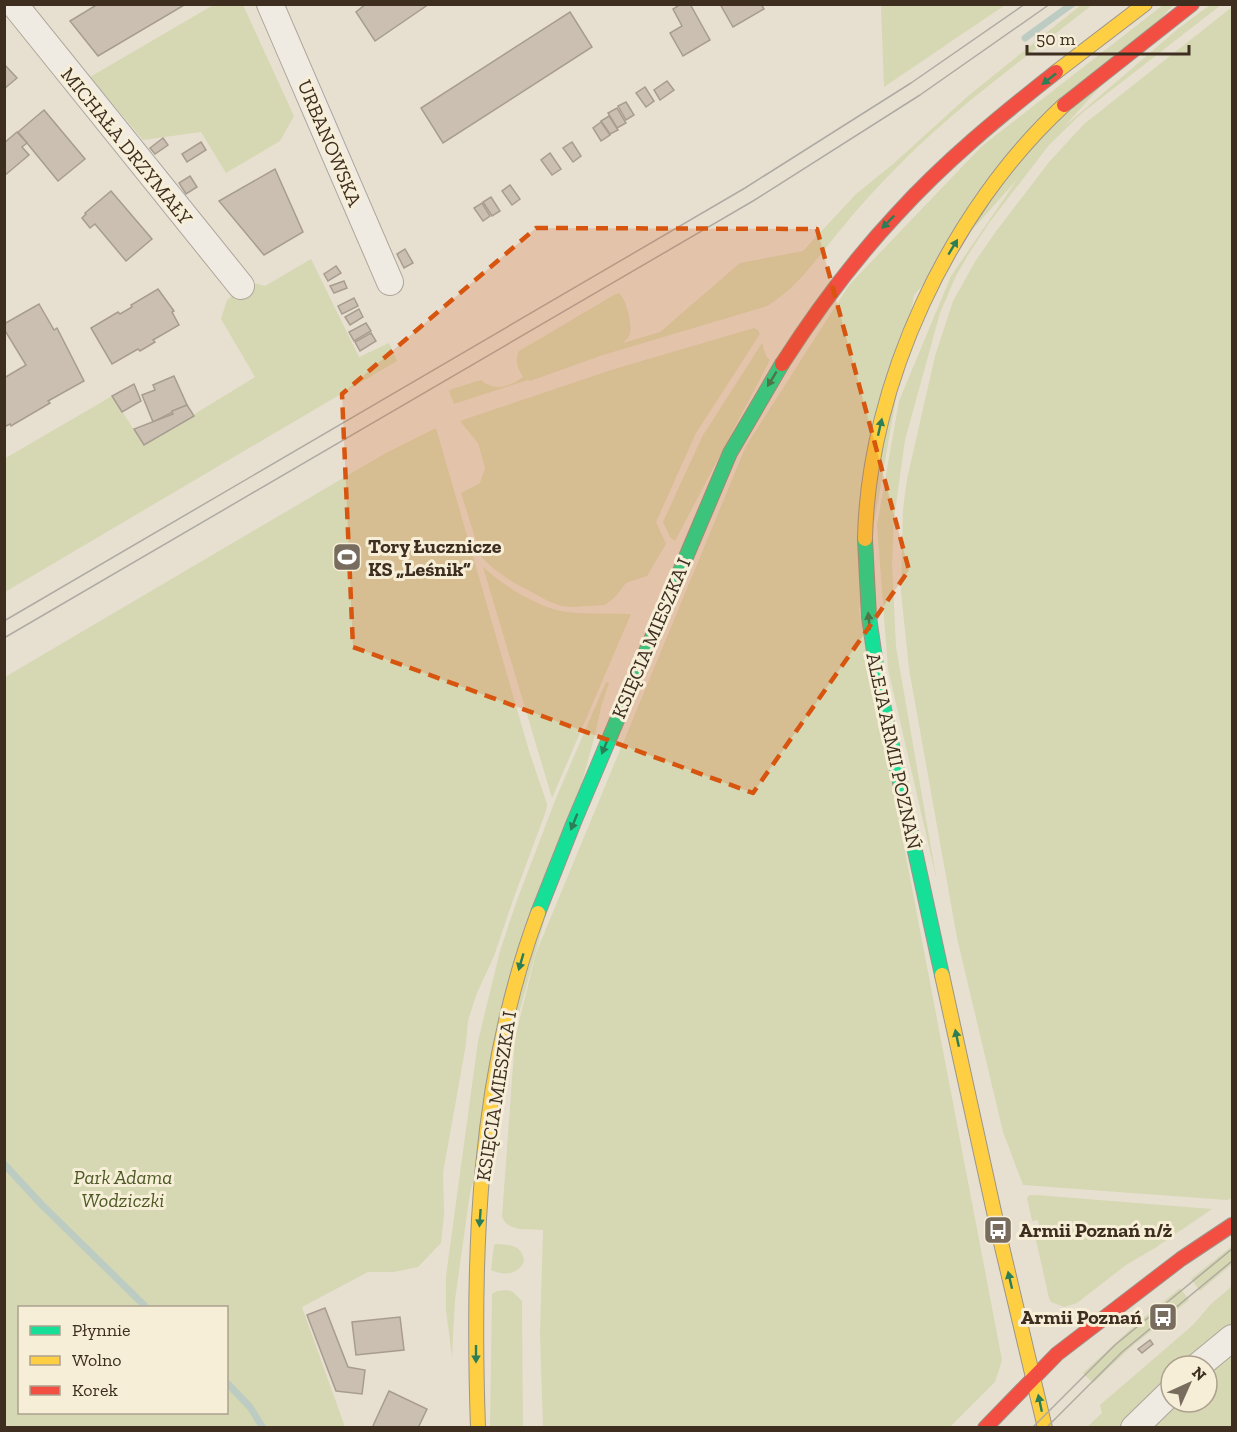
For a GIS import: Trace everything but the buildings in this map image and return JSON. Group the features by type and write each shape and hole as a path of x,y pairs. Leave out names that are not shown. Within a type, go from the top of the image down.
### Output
{"street":[{"name":"MICHAŁA DRZYMAŁY","path":"14,4 241,286"},
{"name":"URBANOWSKA","path":"270,4 390,282"},
{"name":"KSIĘCIA MIESZKA I","path":"478,1428 476,1314 482,1190 487,1134 496,1075 517,976 539,906 730,453 798,337 830,292 879,231 968,144 1145,4"},
{"name":"ALEJA ARMII POZNAŃ","path":"1046,1428 1000,1240 879,686 870,637 867,600 865,535 867,499 880,426 899,362 915,322 945,261 966,227 1009,167 1058,112 1192,4"},
{"path":"985,1428 1056,1354 1181,1259 1230,1226"},
{"path":"1213,1354 1233,1338"},
{"path":"1134,1428 1159,1404"}],"highlighted area":[{"path":"536,228 817,229 909,570 753,793 353,647 342,394"}],"green space":[{"path":"215,4 243,5 294,116 280,141 226,173 201,132 143,140 90,77"},
{"path":"886,5 1005,5 884,87 881,7"},
{"path":"1081,5 1092,5 972,99 925,140 864,202 789,290 767,306 603,355 530,381 454,404 449,391 452,389 481,380 491,386 502,387 523,377 517,361 519,351 614,295 619,293 622,296 630,320 629,337 623,343 660,332 740,263 803,251 856,194 892,165 968,96"},
{"path":"1163,5 1173,5 914,295 859,610 1002,1360 995,1382 950,1427 543,1427 540,1334 543,1230 514,1228 509,1226 502,1217 515,1038 536,953 746,446 849,285 982,146"},
{"path":"1210,5 1221,5 1082,113 1049,145 989,223 968,255 940,313 905,440 894,519 892,564 896,647 937,882 888,669 877,525 899,401 951,276 1038,149 1179,28"},
{"path":"1232,7 1232,1198 1227,1200 1023,1185 1003,1132 957,938 909,669 901,592 903,509 907,479 935,356 953,301 976,260 1049,162 1084,124"},
{"path":"311,259 359,357 389,343 397,361 5,592 4,459 112,396 144,445 255,377 221,319 227,300 250,282 265,286"},
{"path":"754,328 760,334 696,433 656,522 666,544 647,576 626,583 605,605 561,606 511,581 481,557 461,493 480,483 485,468 478,443 460,421 611,370"},
{"path":"762,343 766,356 770,360 675,541 670,537 663,522 702,437"},
{"name":"Park Adama Wodziczki","path":"436,428 529,751 547,804 494,956 477,993 468,1020 466,1044 443,1173 444,1215 441,1243 418,1267 394,1272 368,1272 302,1307 345,1427 5,1427 5,677 384,454"},
{"path":"483,567 519,594 551,608 578,613 631,614 552,798"},
{"path":"606,682 609,683 470,1193 455,1300 452,1357 446,1310 446,1276 478,1041 500,951 516,903 556,798"},
{"path":"1029,1195 1212,1209 1126,1265 1077,1303 1064,1307 1051,1302 1049,1298 1036,1240 1042,1239 1038,1220 1032,1221 1027,1198"},
{"path":"496,1244 519,1249 524,1262 518,1270 501,1273 491,1270"},
{"path":"1232,1246 1232,1264 1200,1291 1191,1279"},
{"path":"1232,1286 1232,1427 1086,1428 1102,1413 1100,1405 1159,1354 1159,1414 1219,1414 1219,1354 1159,1354 1193,1325 1211,1304"},
{"path":"1180,1288 1189,1300 1130,1348 1093,1383 1083,1373 1135,1325"},
{"path":"507,1290 513,1292 522,1301 523,1427 490,1427 492,1294"}],"waterway":[{"path":"1025,38 1072,4"},
{"path":"4,1164 42,1205 145,1306"},
{"path":"228,1384 250,1407 263,1428"}],"tram line":[{"path":"4,621 745,188 911,83 1025,4"},
{"path":"4,638 753,201 920,95 1050,4"},
{"path":"1032,1428 1115,1345 1232,1249"},
{"path":"1046,1428 1122,1352 1232,1261"}],"traffic: fast":[{"path":"538,913 574,822 730,453 782,364"},
{"path":"865,539 869,617 879,686 942,975"}],"traffic: slow":[{"path":"1056,72 1145,4"},
{"path":"865,539 870,480 881,421 899,361 923,303 952,248 985,195 1023,147 1064,105"},
{"path":"478,1428 476,1298 483,1167 502,1038 518,975 538,913"},
{"path":"942,975 998,1230 1045,1428"}],"traffic: jam":[{"path":"1064,105 1192,4"},
{"path":"782,364 836,287 896,215 933,176 973,140 1056,72"},
{"path":"985,1428 1057,1354 1181,1259 1232,1225"}],"place":[{"name":"Tory Łucznicze KS „Leśnik”","path":"347,557"},
{"name":"Armii Poznań n/ż","path":"998,1230"},
{"name":"Armii Poznań","path":"1163,1317"}]}
